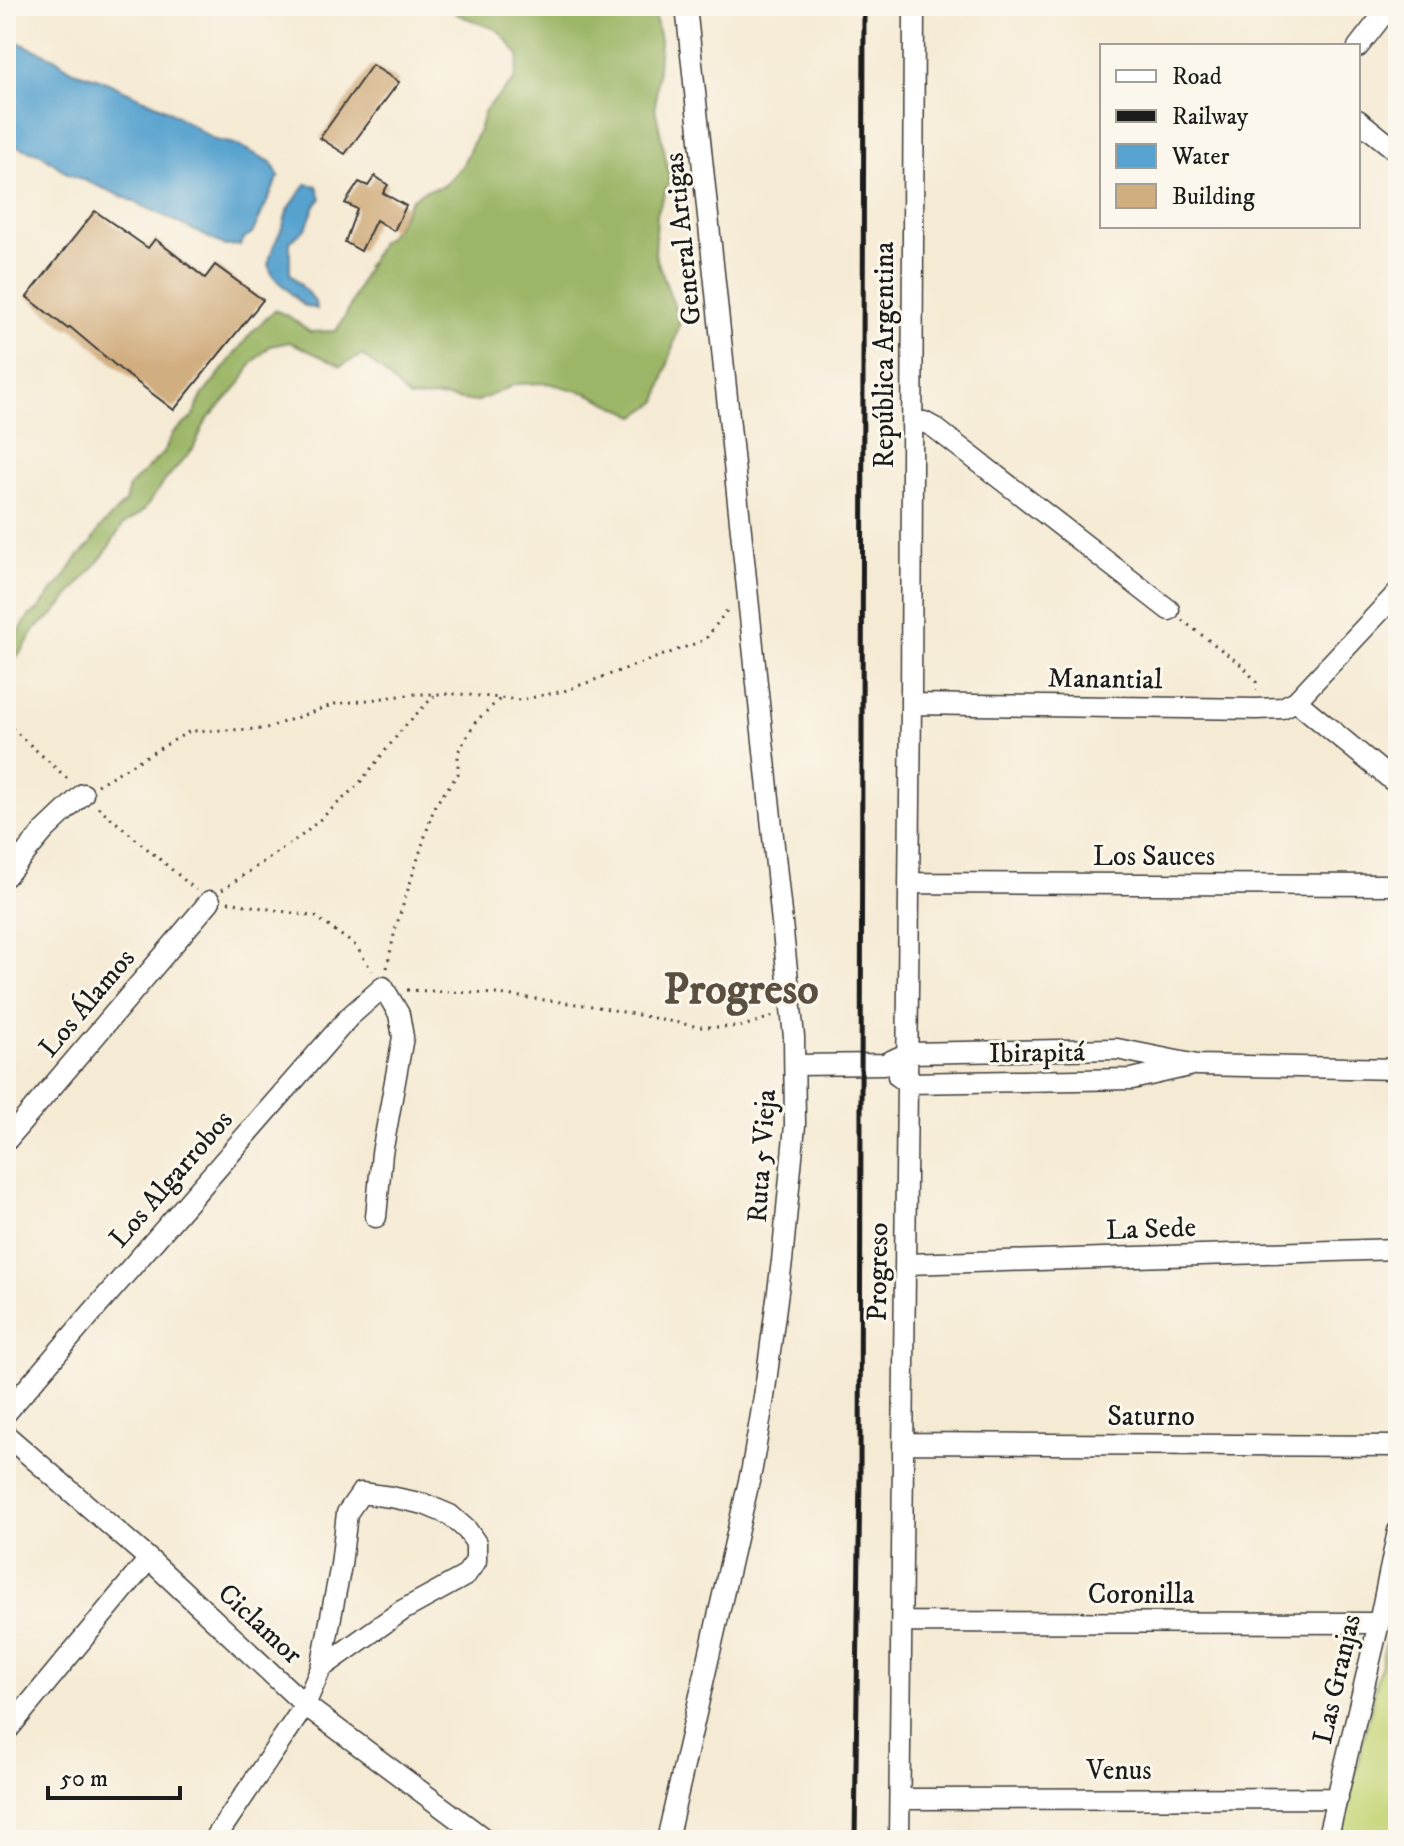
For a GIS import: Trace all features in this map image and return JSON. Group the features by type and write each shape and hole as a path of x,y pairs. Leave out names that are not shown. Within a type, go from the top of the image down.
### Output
{"street":[{"name":"General Artigas","path":"686,6 734,467"},
{"name":"República Argentina","path":"911,704 914,6"},
{"path":"1360,44 1390,6"},
{"path":"1360,122 1398,152"},
{"path":"912,425 924,422 935,428 1169,610"},
{"name":"Ruta 5 Vieja","path":"667,1840 752,1468 782,1261 794,1140 796,1065 734,467"},
{"path":"1398,592 1296,701 1398,785"},
{"name":"Manantial","path":"911,704 1256,709 1282,708 1296,701"},
{"name":"Progreso","path":"899,1840 911,704"},
{"path":"6,876 44,831 83,794"},
{"name":"Los Sauces","path":"909,883 1398,885"},
{"name":"Los Álamos","path":"6,1141 210,901"},
{"path":"376,1217 382,1153 403,1037 399,1014 383,987"},
{"name":"Los Algarrobos","path":"6,1413 349,1017 383,987"},
{"name":"Ibirapitá","path":"796,1065 884,1064 908,1053 1117,1049 1197,1065 1398,1069"},
{"path":"884,1064 908,1083"},
{"name":"Ibirapitá","path":"908,1083 1132,1079 1197,1065"},
{"name":"La Sede","path":"906,1264 1398,1249"},
{"name":"Ciclamor","path":"6,1435 149,1559 305,1705 486,1840"},
{"name":"Saturno","path":"904,1443 1398,1446"},
{"path":"214,1840 305,1705 321,1668 341,1565 347,1513 361,1493 424,1504 450,1515 467,1530 476,1543 476,1561 465,1576 403,1610 321,1668"},
{"name":"Las Granjas","path":"1327,1840 1398,1531"},
{"path":"6,1732 149,1559"},
{"name":"Coronilla","path":"902,1622 1379,1623"},
{"name":"Venus","path":"901,1799 1338,1798"}],"path":[{"path":"83,794 190,731 264,729 335,704 416,694 460,694 520,700 564,691 705,640 728,611 746,571"},
{"path":"1169,610 1244,667 1256,682 1256,709"},
{"path":"210,901 304,834 358,785 404,727 437,694"},
{"path":"383,987 395,930 435,805 458,774 458,752 476,721 502,698"},
{"path":"6,723 83,794 210,901 316,917 356,946 383,987 424,992 511,995 593,1006 699,1027 740,1027 790,1010"}],"green space":[{"path":"448,6 653,6 660,41 655,108 670,179 657,214 655,254 680,322 657,402 636,416 587,393 548,383 516,384 476,402 442,397 409,398 362,355 341,366 290,342 270,346 252,363 241,383 206,421 193,449 143,511 123,525 103,556 54,614 35,629 6,672 6,652 29,616 39,609 100,528 125,502 129,487 164,452 173,433 192,418 202,396 252,332 275,310 310,332 336,331 381,242 396,228 412,199 424,191 444,186 462,166 485,110 515,79 519,55 498,30 458,15"},
{"path":"1398,1591 1398,1840 1340,1840"}],"water":[{"path":"6,37 54,58 73,71 97,78 164,108 215,140 235,144 271,162 279,176 252,234 240,245 226,246 67,173 41,154 6,143"},
{"path":"306,184 317,186 321,198 306,228 290,242 290,273 314,300 317,309 303,305 273,276 268,265 287,211"}],"building":[{"path":"372,65 399,82 345,154 320,138"},
{"path":"375,176 388,185 383,193 406,206 394,231 376,220 361,251 345,242 357,209 345,203 359,182 368,186"},
{"path":"95,211 148,248 155,239 205,278 215,265 263,300 174,410 70,327 68,329 27,297"}],"railway":[{"path":"855,1840 860,1474 864,6"}],"district":[{"name":"Progreso","path":"741,990"}]}
